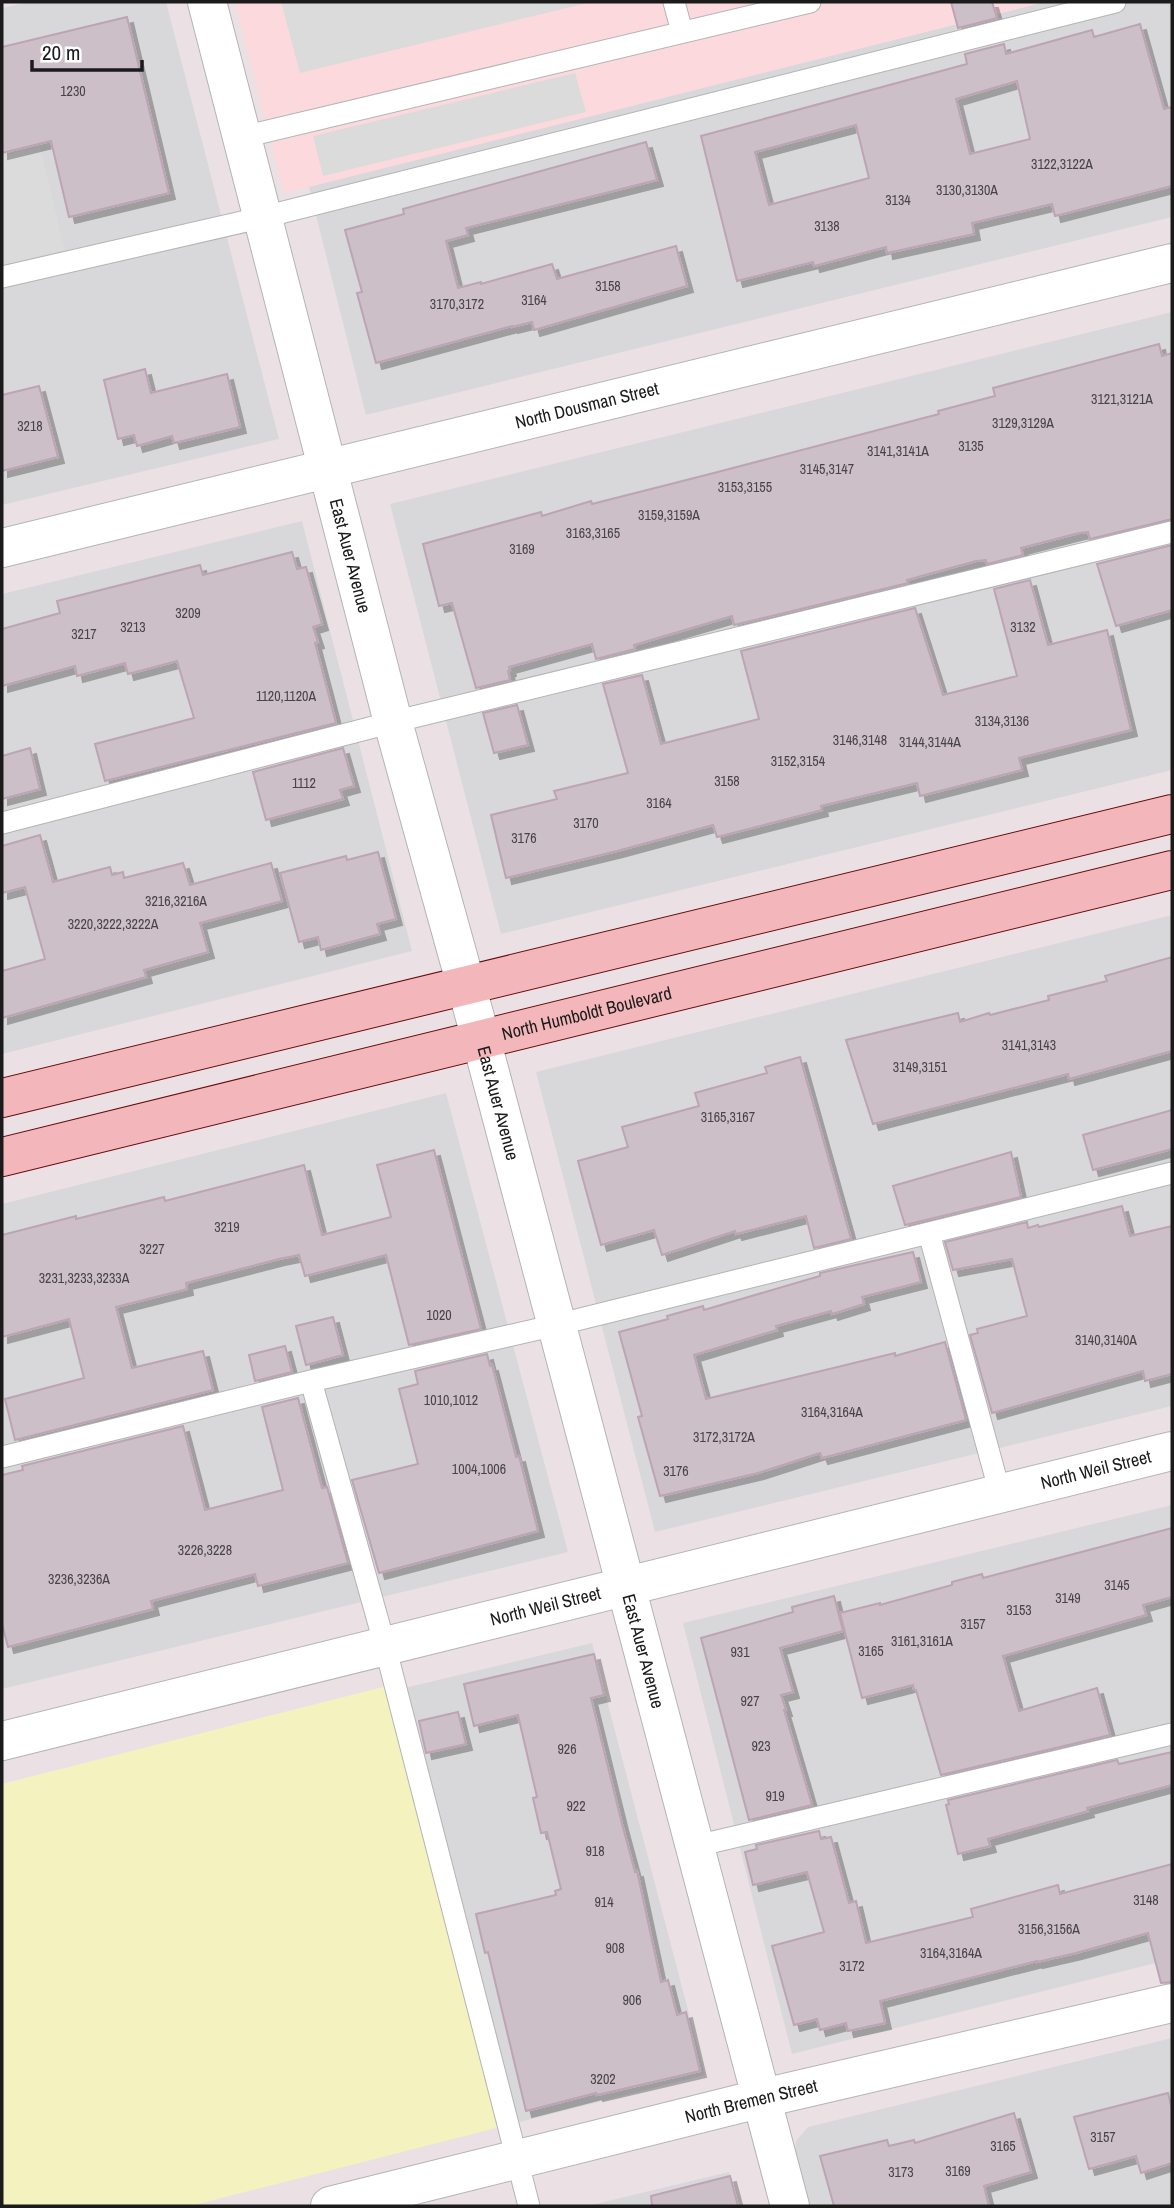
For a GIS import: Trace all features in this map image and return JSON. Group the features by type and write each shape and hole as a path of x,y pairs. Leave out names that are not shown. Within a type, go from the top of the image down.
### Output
{"main road":[{"path":"2,1098 1172,814"},
{"name":"North Humboldt Boulevard","path":"2,1157 1172,870"}],"street":[{"name":"East Auer Avenue","path":"207,2 393,722 627,1586 789,2206"},
{"name":"North Dousman Street","path":"2,548 1172,262"},
{"name":"North Weil Street","path":"2,1741 1172,1451"},
{"name":"North Bremen Street","path":"330,2206 762,2098 1172,2003"}],"lane":[{"path":"674,2 682,32"},
{"path":"243,137 810,2"},
{"path":"2,277 264,217 1115,2"},
{"path":"2,823 393,722 1172,532"},
{"path":"2,1457 311,1381 555,1325 1172,1173"},
{"path":"929,1233 1000,1493"},
{"path":"311,1381 385,1646 529,2206"},
{"path":"696,1846 1172,1734"}],"shaded area":[{"path":"29,2 166,2 279,439 2,505 2,8"},
{"path":"235,2 1045,2 284,193"},
{"path":"281,2 591,2 300,73"},
{"path":"1045,2 1172,2 1172,217 366,415 309,187"},
{"path":"575,73 586,112 323,176 313,136"},
{"path":"40,147 65,250 2,265 2,156"},
{"path":"1172,312 1172,770 501,934 390,504"},
{"path":"302,521 412,951 2,1054 2,594"},
{"path":"1172,915 1172,1406 655,1532 536,1072"},
{"path":"446,1093 568,1552 2,1689 2,1204"},
{"path":"1172,1505 1172,1959 792,2054 683,1623"},
{"path":"592,1643 705,2075 500,2127 388,1692"},
{"path":"387,1686 500,2127 190,2206 2,2206 2,1784"},
{"path":"1172,2038 1172,2206 809,2206 795,2153 796,2141 808,2127"},
{"path":"729,2172 738,2206 587,2206"}],"building":[{"path":"951,2 992,2 997,18 958,28"},
{"path":"127,17 169,193 69,217 51,141 2,153 2,47"},
{"path":"1140,24 1164,109 1172,107 1172,186 1055,216 1052,204 972,223 974,234 887,253 886,247 814,266 813,262 737,281 701,136 967,64 965,54 1004,44 1006,54 1092,30 1094,37","holes":["1017,81 1030,139 970,154 956,99","856,125 869,178 769,205 755,152"]},
{"path":"646,142 657,180 466,228 468,235 446,241 458,288 552,264 557,279 676,246 687,286 534,330 532,322 512,326 376,363 357,293 362,292 345,230 404,214 403,209"},
{"path":"1159,344 1162,356 1172,353 1172,519 1090,539 1088,532 1079,533 1021,548 1023,555 987,564 986,560 976,561 907,580 908,583 734,625 732,616 634,645 635,649 596,659 592,644 509,667 510,680 476,688 452,603 439,606 423,544 541,512 542,516 591,501 592,504 939,414 938,411 995,396 993,388"},
{"path":"145,369 151,393 227,374 240,427 174,443 172,436 137,446 134,435 118,439 104,380"},
{"path":"39,386 58,457 2,471 2,395"},
{"path":"1172,545 1172,610 1116,626 1097,564"},
{"path":"292,552 297,569 306,567 322,624 313,627 318,642 315,643 336,723 105,781 95,744 194,718 177,661 128,674 125,663 77,676 75,666 2,686 2,629 60,613 57,601 200,565 203,575"},
{"path":"1030,580 1048,645 1107,630 1131,730 1019,758 1022,770 920,796 917,783 821,806 822,810 717,837 713,825 506,878 491,815 557,799 554,791 628,773 603,684 642,675 661,744 759,719 741,651 915,608 943,695 1017,676 994,589"},
{"path":"517,705 528,745 494,753 483,713"},
{"path":"30,748 40,789 2,799 2,756"},
{"path":"343,748 354,786 340,790 343,799 266,820 253,772"},
{"path":"40,835 53,882 110,867 112,875 123,872 124,878 183,863 190,885 271,863 282,901 200,923 208,952 144,970 146,977 2,1018 2,971 45,959 25,887 2,893 2,846"},
{"path":"378,852 396,919 377,924 380,934 321,950 318,937 299,942 280,873 346,856 347,860"},
{"path":"1172,957 1172,1051 1069,1079 1068,1074 873,1124 846,1040 958,1013 960,1022 1049,1000 1048,996 1107,981 1105,976"},
{"path":"800,1057 851,1239 814,1248 806,1216 736,1234 735,1231 662,1255 654,1230 601,1245 578,1161 628,1147 622,1127 699,1106 695,1093 767,1073 765,1067"},
{"path":"1172,1110 1172,1149 1093,1170 1083,1135"},
{"path":"434,1150 481,1329 409,1345 386,1255 305,1276 299,1255 279,1259 186,1283 187,1289 116,1307 132,1368 203,1351 213,1390 15,1440 5,1399 84,1378 69,1319 2,1337 2,1235 164,1197 165,1201 304,1165 322,1235 391,1217 377,1165"},
{"path":"1011,1152 1021,1197 905,1225 893,1186"},
{"path":"1122,1206 1130,1236 1172,1226 1172,1374 1145,1381 1143,1371 992,1413 970,1335 978,1333 977,1329 1027,1316 1012,1259 953,1270 945,1242 1027,1222 1028,1228 1039,1227"},
{"path":"913,1252 921,1282 862,1297 864,1304 776,1326 777,1330 694,1355 706,1399 945,1342 966,1420 822,1458 820,1453 758,1473 660,1496 638,1417 642,1416 619,1332 668,1319 667,1316 703,1306 704,1310 820,1276 820,1273"},
{"path":"333,1317 343,1355 306,1365 296,1326"},
{"path":"285,1346 292,1372 255,1381 249,1355"},
{"path":"487,1354 516,1457 519,1456 538,1531 379,1573 352,1480 418,1464 399,1389 418,1384 415,1371"},
{"path":"298,1398 322,1488 327,1487 348,1563 258,1586 255,1574 151,1601 153,1609 8,1647 2,1624 2,1475 23,1470 22,1466 183,1426 205,1510 283,1490 262,1407"},
{"path":"1172,1528 1172,1597 1143,1605 1146,1615 1003,1656 1019,1711 1097,1688 1110,1735 941,1775 913,1685 862,1698 840,1613 880,1605 982,1574 983,1578"},
{"path":"834,1596 843,1631 780,1648 793,1692 781,1695 784,1710 812,1805 749,1820 701,1638 793,1612 792,1607"},
{"path":"594,1654 604,1695 591,1698 622,1824 635,1872 637,1871 661,1982 668,1980 677,2015 686,2012 700,2071 526,2111 488,1952 485,1953 476,1914 556,1895 555,1891 561,1889 547,1832 541,1833 533,1798 537,1797 518,1715 474,1726 464,1684"},
{"path":"458,1712 466,1744 426,1753 419,1721"},
{"path":"1172,1752 1172,1785 988,1839 990,1846 958,1854 946,1805 949,1804 948,1800 1117,1760 1119,1764"},
{"path":"819,1831 821,1839 831,1837 849,1903 856,1901 866,1943 973,1917 971,1909 1058,1885 1060,1894 1172,1864 1172,1982 1161,1983 1148,1933 880,2001 885,2023 848,2031 846,2023 820,2030 817,2019 794,2025 772,1946 824,1932 807,1872 753,1885 745,1852 757,1849 756,1845"},
{"path":"1168,2093 1172,2109 1172,2163 1141,2173 1136,2156 1089,2169 1074,2117"},
{"path":"1014,2113 1031,2172 984,2186 989,2206 834,2206 820,2156 887,2140 889,2146 914,2140 915,2143"},
{"path":"730,2176 738,2206 652,2206 651,2196"}]}
